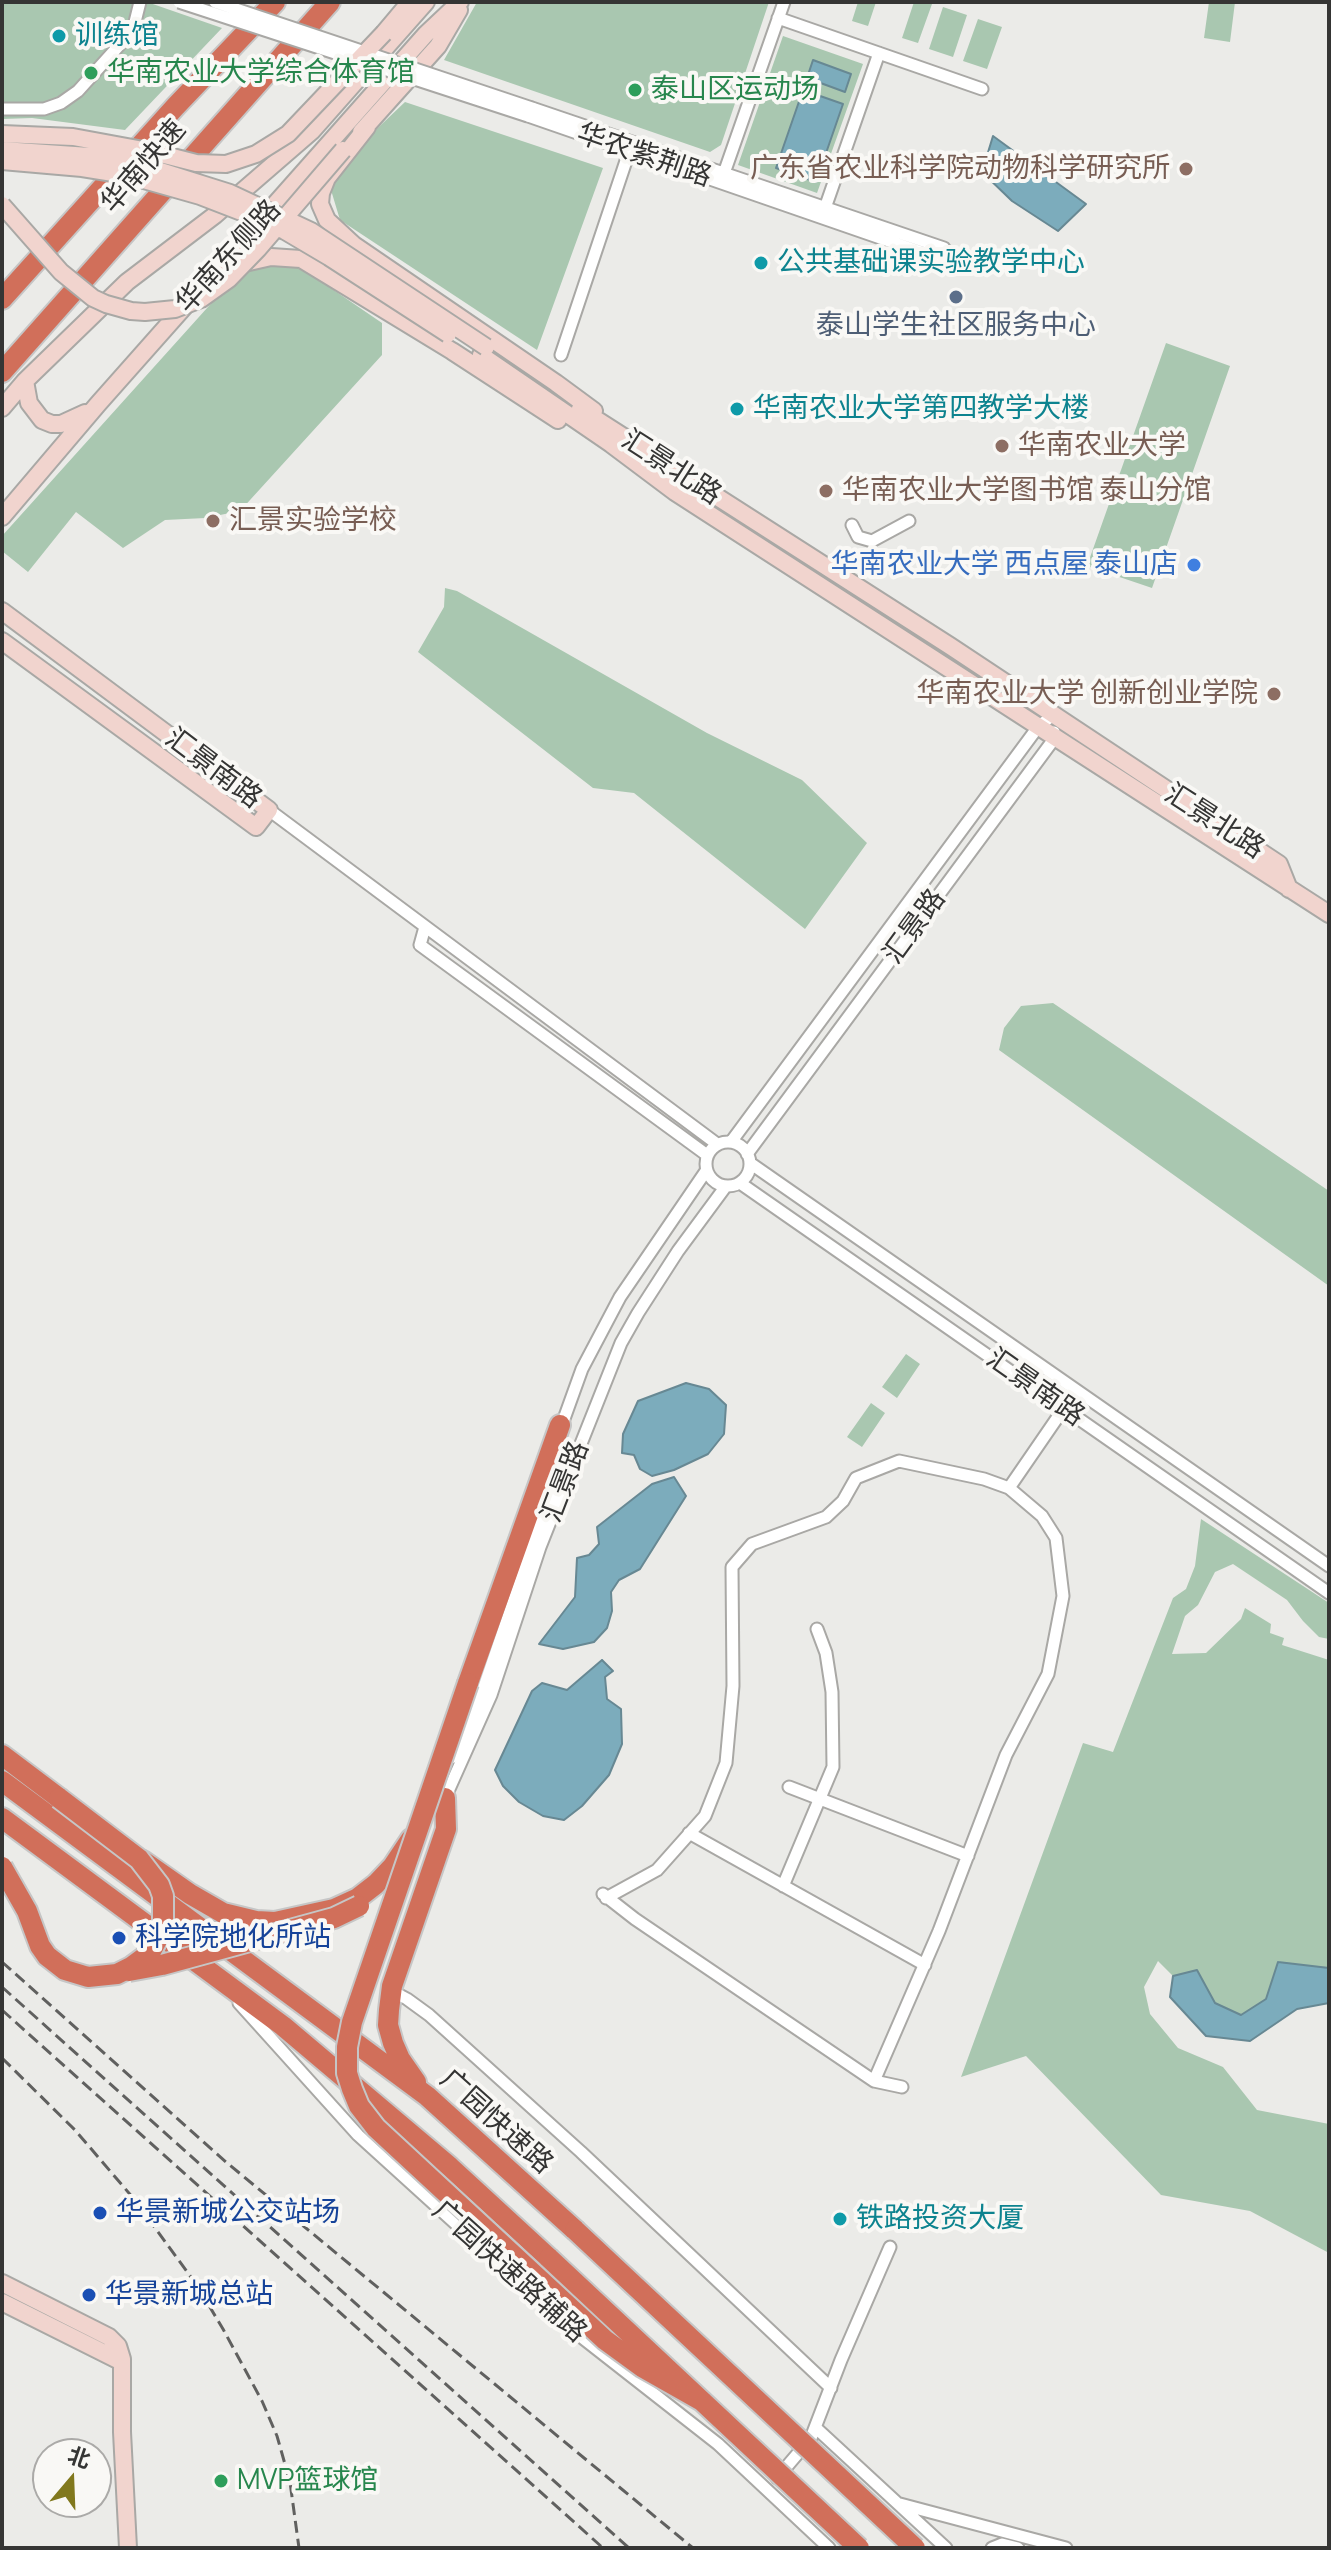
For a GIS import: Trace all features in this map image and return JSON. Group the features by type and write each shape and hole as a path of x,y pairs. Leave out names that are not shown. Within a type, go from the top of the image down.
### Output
{"highway":[{"path":"175,107 264,2"},
{"name":"华南快速","path":"2,299 175,107 275,2"},
{"name":"华南快速","path":"2,372 330,2"},
{"path":"274,67 339,2"},
{"path":"560,1425 352,2022 347,2047 347,2073 359,2106 376,2128 609,2344 702,2401"},
{"path":"2,1755 139,1859 223,1913 275,1922 306,1917 358,1902"},
{"name":"广园快速路","path":"2,1781 427,2096 915,2548"},
{"path":"2,1867 27,1911 40,1946 55,1964 88,1977 117,1974 162,1965 334,1918 382,1889 401,1870 420,1840 438,1796"},
{"path":"427,2096 400,2059 388,2025 392,1991 446,1829 438,1796"},
{"path":"2,1818 283,2026 438,2157 859,2548"},
{"path":"117,1974 150,1953 163,1923 163,1896 153,1875 139,1859"}],"street":[{"path":"2,109 44,109 61,103 78,91 133,30 140,2"},
{"path":"179,2 530,112"},
{"path":"215,2 530,112"},
{"path":"2,134 73,137 196,163 226,164 256,154 288,134 410,2"},
{"name":"华南东侧路","path":"2,408 25,381 127,282 215,215 312,131 426,2"},
{"path":"462,2 438,46 327,178 320,204 327,220 354,245 574,395 625,439"},
{"name":"华南东侧路","path":"2,517 98,404 426,34 462,2"},
{"path":"722,178 784,2"},
{"path":"778,18 982,89"},
{"path":"824,213 879,53"},
{"name":"华农紫荆路","path":"530,112 943,253"},
{"path":"2,205 61,272 93,298 131,311 175,309 201,299 229,279 367,127"},
{"path":"561,355 631,147"},
{"name":"汇景北路","path":"2,150 89,156 141,165 230,193 311,231 483,351 675,492 1329,914"},
{"name":"汇景北路","path":"2,161 82,168 166,185 215,201 285,231 625,439 1053,715 1279,864 1290,890"},
{"path":"194,296 232,267 247,261 271,257 301,259 675,492"},
{"path":"25,381 34,412 52,424 70,421 98,404"},
{"path":"852,525 858,537 872,541 909,521"},
{"name":"汇景南路","path":"2,611 717,1144"},
{"name":"汇景南路","path":"5,645 256,827 269,810"},
{"path":"1053,715 1054,739"},
{"name":"汇景路","path":"731,1142 1038,727 1053,715"},
{"name":"汇景路","path":"749,1158 1054,739"},
{"path":"425,927 420,945 707,1155"},
{"path":"731,1142 737,1144 749,1158 746,1177 740,1183 726,1186 714,1182 706,1171 707,1155 717,1144 731,1142"},
{"name":"汇景南路","path":"749,1158 1329,1566"},
{"name":"汇景路","path":"438,1796 474,1716 551,1492 560,1425 582,1369 620,1297 706,1171"},
{"name":"汇景南路","path":"740,1183 1329,1593"},
{"name":"汇景路","path":"438,1796 491,1695 540,1547 621,1343 678,1251 726,1186"},
{"path":"1009,1488 1064,1408"},
{"path":"874,2081 925,1965 1006,1755 1048,1674 1063,1596 1056,1538 1042,1516 1009,1488 984,1479 899,1461 856,1478 843,1501 826,1517 752,1544 732,1567 733,1686 726,1763 705,1816 657,1870 605,1896 874,2081 902,2087"},
{"path":"783,1886 833,1767 832,1707 826,1653 817,1629"},
{"path":"789,1787 968,1856"},
{"path":"689,1833 925,1965"},
{"name":"广园快速路辅路","path":"212,1972 358,2135 575,2332 718,2444 829,2548"},
{"path":"392,1991 429,2015 581,2152 831,2388"},
{"path":"766,2489 805,2448 816,2428 890,2247"},
{"path":"2,2283 92,2328 114,2342 122,2355 128,2548"},
{"path":"2,2302 122,2362"},
{"path":"816,2428 946,2548"},
{"path":"897,2503 1066,2548"},
{"path":"992,2548 1000,2544 1018,2548"}],"green space":[{"name":"华南农业大学综合体育馆","path":"2,2 147,2 222,28 125,130 32,118 2,119"},
{"name":"泰山区运动场","path":"477,2 769,2 721,145 710,152 444,60"},
{"path":"858,2 876,2 868,26 852,21"},
{"path":"914,2 932,4 918,43 902,38"},
{"path":"1209,2 1235,2 1230,42 1204,38"},
{"path":"943,7 967,15 953,57 929,49"},
{"path":"978,19 1002,27 987,69 963,61"},
{"path":"783,36 863,64 817,193 738,165"},
{"path":"405,102 603,168 537,350 340,220 331,190 342,162"},
{"path":"276,263 296,267 319,280 382,323 382,355 240,511 205,518 165,520 123,548 76,512 28,572 2,551 2,536 243,268"},
{"path":"1166,343 1230,366 1152,588 1087,566"},
{"path":"445,588 457,591 707,733 802,780 867,843 805,929 634,793 593,788 418,652 444,607"},
{"path":"1053,1003 1329,1191 1329,1286 999,1050 1004,1028 1021,1006"},
{"path":"906,1354 920,1364 897,1398 882,1387"},
{"path":"871,1403 885,1413 862,1447 847,1437"},
{"path":"1201,1519 1329,1603 1329,1639 1319,1637 1287,1600 1233,1564 1215,1572 1198,1605 1185,1616 1172,1654 1206,1653 1241,1619 1245,1608 1271,1624 1270,1633 1284,1638 1282,1645 1329,1660 1329,1968 1278,1962 1266,1999 1241,2015 1215,2003 1197,1970 1173,1976 1158,1961 1144,1987 1150,2014 1178,2048 1223,2067 1257,2110 1329,2124 1329,2253 1250,2211 1161,2195 1026,2056 961,2077 1083,1743 1113,1752 1173,1598 1186,1589 1195,1566"}],"water":[{"path":"813,60 851,74 845,92 807,78"},
{"path":"803,90 843,104 816,182 776,168"},
{"path":"993,136 1086,204 1058,231 1012,201 982,172"},
{"path":"686,1383 709,1389 726,1405 724,1434 708,1454 674,1470 652,1476 640,1469 634,1455 622,1453 623,1434 638,1401"},
{"path":"674,1477 686,1496 640,1569 619,1580 611,1592 612,1611 607,1628 594,1642 563,1649 539,1644 575,1597 577,1558 589,1555 599,1544 597,1527 652,1484"},
{"path":"602,1660 613,1671 605,1677 607,1699 621,1709 622,1744 609,1775 582,1806 564,1820 543,1816 519,1802 503,1786 495,1770 532,1691 542,1683 567,1690"},
{"path":"1278,1962 1329,1968 1329,2003 1297,2009 1250,2041 1206,2036 1170,1997 1173,1976 1197,1970 1215,2003 1241,2015 1266,1999"}],"railway":[{"path":"2,1962 226,2162 693,2548"},
{"path":"2,1987 629,2548"},
{"path":"2,2010 603,2548"},
{"path":"2,2058 75,2130 134,2199 196,2284 262,2401 277,2436 290,2482 299,2548"}],"place":[{"name":"训练馆","path":"59,36"},
{"name":"华南农业大学综合体育馆","path":"91,73"},
{"name":"泰山区运动场","path":"635,90"},
{"name":"广东省农业科学院动物科学研究所","path":"1186,169"},
{"name":"公共基础课实验教学中心","path":"761,263"},
{"name":"泰山学生社区服务中心","path":"956,297"},
{"name":"华南农业大学第四教学大楼","path":"737,409"},
{"name":"华南农业大学","path":"1002,446"},
{"name":"华南农业大学图书馆 泰山分馆","path":"826,491"},
{"name":"汇景实验学校","path":"213,521"},
{"name":"华南农业大学 西点屋 泰山店","path":"1194,565"},
{"name":"华南农业大学 创新创业学院","path":"1274,694"},
{"name":"科学院地化所站","path":"119,1938"},
{"name":"华景新城公交站场","path":"100,2213"},
{"name":"铁路投资大厦","path":"840,2219"},
{"name":"华景新城总站","path":"89,2295"},
{"name":"MVP篮球馆","path":"221,2481"}]}
